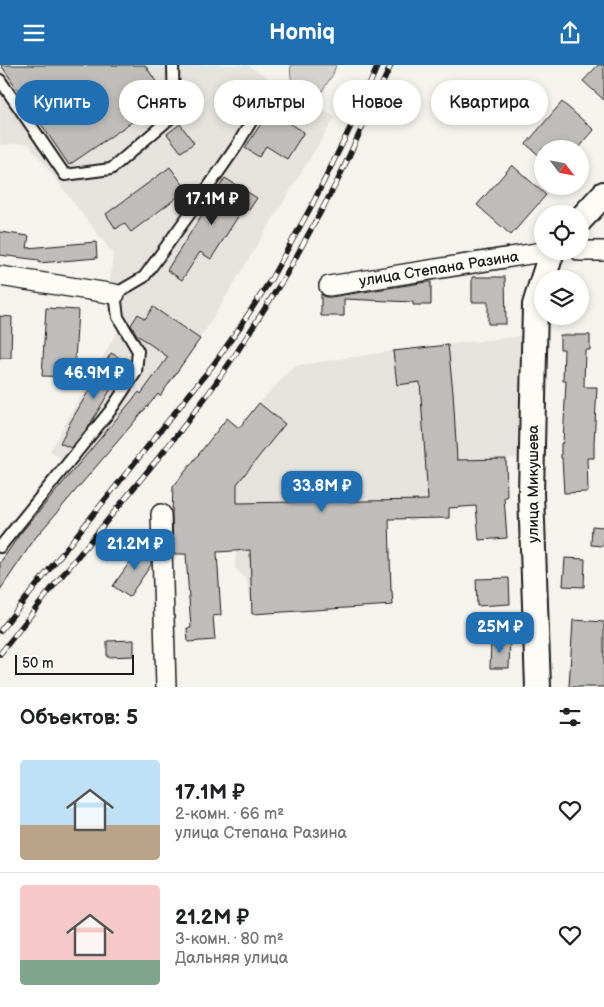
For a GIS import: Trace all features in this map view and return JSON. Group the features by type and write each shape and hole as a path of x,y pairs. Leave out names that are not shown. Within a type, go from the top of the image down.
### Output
{"street":[{"path":"589,210 604,194"},
{"path":"589,251 604,251"},
{"name":"улица Степана Разина","path":"329,286 534,254"},
{"path":"0,275 114,294"},
{"name":"улица Микушева","path":"535,325 531,494 538,687"},
{"path":"161,514 166,687"}],"lane":[{"path":"0,80 65,175 111,169 174,115 173,65"},
{"path":"0,547 110,411 136,372 138,351 118,317 114,294 144,277 236,147 249,125"}],"shaded area":[{"path":"0,65 247,65 272,80 214,80 214,125 323,125 323,110 333,116 333,120 200,339 179,370 160,396 151,402 36,537 0,590 0,534 62,459 50,451 118,330 108,299 113,254 28,143 0,145"},
{"path":"291,65 336,65 333,74 323,90 323,80 292,80"},
{"path":"529,335 528,456 506,459 507,497 460,498 449,508 449,518 389,520 393,605 252,614 251,599 246,579 235,568 236,551 170,554 173,487 227,418 240,427 259,403 294,366 393,351"}],"building":[{"path":"1,65 145,65 155,80 119,80 119,125 128,125 69,165 42,125 109,125 109,80 15,80 15,86"},
{"path":"598,65 604,65 604,100 583,81"},
{"path":"562,102 594,130 586,140 534,140 534,151 526,144 542,125 548,125 548,118"},
{"path":"181,125 194,143 181,152 167,134"},
{"path":"260,125 293,125 304,132 287,159 266,146 259,157 245,148"},
{"path":"512,165 534,184 534,195 546,195 537,205 534,205 534,209 511,235 477,205"},
{"path":"170,167 187,190 131,232 124,223 116,229 106,214"},
{"path":"225,178 257,198 249,210 244,207 211,259 200,252 182,280 167,270"},
{"path":"0,232 29,236 27,248 96,242 97,258 39,263 39,260 0,255"},
{"path":"472,277 505,277 506,324 488,324 488,302 472,302"},
{"path":"431,282 431,305 413,305 413,302 344,299 344,316 321,316 321,294 325,297 331,297"},
{"path":"153,307 200,339 160,396 158,394 36,537 0,590 0,563 20,534 139,392 141,394 168,357 137,335 131,325 138,314 145,319"},
{"path":"46,308 78,310 74,377 42,376"},
{"path":"0,316 12,317 11,358 0,358"},
{"path":"560,335 590,335 590,350 585,350 584,387 597,387 594,458 587,458 588,492 564,493 561,443 563,443 566,381 563,381 564,349 560,349"},
{"path":"448,345 457,460 506,459 507,497 504,497 507,538 479,540 476,506 449,508 449,518 389,519 393,605 252,614 250,550 217,552 221,615 213,616 215,640 188,642 187,628 191,628 186,554 173,554 173,487 227,418 239,428 259,403 285,424 237,484 237,503 428,500 420,382 397,385 393,351"},
{"path":"111,353 127,362 89,426 71,448 60,443 71,421"},
{"path":"592,526 604,527 604,546 591,545"},
{"path":"143,543 151,549 151,565 129,597 113,586"},
{"path":"565,558 585,559 584,587 563,586"},
{"path":"509,578 510,604 477,606 476,579"},
{"path":"573,620 604,622 604,687 569,687"},
{"path":"134,640 134,656 107,657 107,641"},
{"path":"491,641 510,641 509,668 490,668"}],"railway":[{"path":"0,631 213,365 240,327 271,279 312,205 355,118 378,65"},
{"path":"0,654 177,435 237,352 286,275 337,182 391,65"}]}
